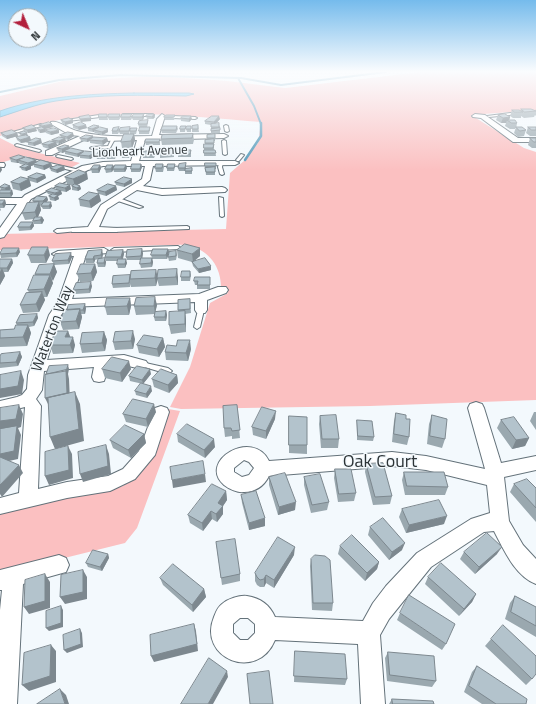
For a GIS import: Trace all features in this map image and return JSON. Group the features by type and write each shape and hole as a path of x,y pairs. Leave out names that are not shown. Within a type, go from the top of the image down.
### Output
{"street":[{"path":"152,115 173,117"},
{"path":"155,138 162,116"},
{"path":"482,116 516,140 536,140"},
{"path":"41,125 68,120"},
{"path":"53,123 69,132 113,139 225,134"},
{"path":"49,153 87,136"},
{"path":"134,164 142,138"},
{"path":"39,151 58,156"},
{"name":"Lionheart Avenue","path":"0,233 24,201 78,171 98,164 236,161"},
{"path":"92,230 104,207 146,180 150,163"},
{"path":"136,187 162,192 222,191"},
{"path":"0,201 24,201"},
{"path":"76,230 113,230"},
{"path":"55,254 104,251"},
{"name":"Waterton Way","path":"27,399 34,390 35,375 55,315 64,303 81,253"},
{"path":"64,303 201,304 222,290"},
{"path":"39,366 124,360 141,364"},
{"path":"99,377 103,362"},
{"path":"0,407 14,405 27,399 32,406 28,499"},
{"path":"476,408 495,475 500,523 516,552 536,574"},
{"path":"0,506 67,490 110,483 129,474 146,455 162,412"},
{"name":"Oak Court","path":"263,469 380,460 404,460 495,475"},
{"path":"495,475 536,463"},
{"path":"373,704 369,633 394,594 424,560 478,525 487,522 500,523"},
{"path":"5,704 7,579 59,566"},
{"path":"266,628 369,633"}],"lane":[{"path":"482,116 522,113"},
{"path":"123,115 152,115"},
{"path":"68,120 99,116"},
{"path":"173,117 195,118"},
{"path":"12,133 41,125"},
{"path":"225,134 225,154"},
{"path":"92,148 109,147 113,139"},
{"path":"17,145 39,151"},
{"path":"58,156 71,159"},
{"path":"28,159 78,171"},
{"path":"221,162 220,167 222,174"},
{"path":"222,191 222,216"},
{"path":"117,200 141,206"},
{"path":"113,230 187,228"},
{"path":"57,231 76,230"},
{"path":"104,251 178,248"},
{"path":"197,327 201,304"},
{"path":"141,364 168,371"}],"shaded area":[{"path":"0,105 536,105 536,110 471,115 524,148 536,152 536,400 370,406 181,409 170,407 190,367 210,303 228,293 221,287 219,273 208,255 187,245 0,250 0,234 226,229 230,173 245,160 258,143 261,122 162,115 98,115 65,119 33,126 0,136"},
{"path":"0,138 14,145 35,152 80,163 70,168 24,156 0,163"},
{"path":"168,409 180,411 137,528 125,543 0,574 0,512 123,486 143,468"}],"water":[{"path":"39,105 0,117 0,111 16,106"}],"building":[{"path":"521,109 531,109 536,111 525,112"},
{"path":"512,110 519,110 523,112 515,112"},
{"path":"99,114 107,114 107,117 99,117"},
{"path":"109,114 120,114 119,117 108,117"},
{"path":"122,114 132,114 130,117 121,117"},
{"path":"134,114 144,114 142,117 132,117"},
{"path":"148,114 154,114 152,117 146,116"},
{"path":"505,114 510,117 503,118 498,115"},
{"path":"89,115 91,118 80,119 79,117"},
{"path":"166,115 175,115 174,117 164,117"},
{"path":"183,116 191,116 189,119 181,118"},
{"path":"212,116 219,116 214,122 205,121"},
{"path":"69,118 73,120 65,122 61,120"},
{"path":"148,120 147,124 138,124 139,121"},
{"path":"507,120 515,120 517,123 512,123"},
{"path":"49,122 52,124 42,126 39,125"},
{"path":"81,122 86,125 78,127 73,125"},
{"path":"219,123 219,127 211,127 211,124"},
{"path":"32,125 36,128 27,130 23,128"},
{"path":"94,125 99,126 92,129 88,128"},
{"path":"198,125 198,129 192,129 192,126"},
{"path":"163,126 177,126 176,130 161,130"},
{"path":"181,126 186,126 185,129 180,129"},
{"path":"187,126 191,126 191,129 186,129"},
{"path":"42,127 45,129 40,130 37,128"},
{"path":"100,127 108,129 102,132 94,130"},
{"path":"119,127 117,131 112,131 113,128"},
{"path":"130,127 129,131 119,131 120,128"},
{"path":"140,127 150,127 149,131 139,131"},
{"path":"516,127 522,127 526,130 520,131"},
{"path":"528,127 536,127 536,130 532,130"},
{"path":"54,128 59,130 50,132 45,130"},
{"path":"131,128 137,128 136,131 130,131"},
{"path":"220,128 220,130 211,131 211,129"},
{"path":"12,130 17,133 6,136 1,133"},
{"path":"24,131 27,133 19,133"},
{"path":"68,132 73,133 67,137 60,135"},
{"path":"124,134 134,134 131,141 121,142"},
{"path":"193,134 192,138 161,139 162,135"},
{"path":"215,134 215,138 207,138 207,135"},
{"path":"26,135 30,137 20,140 16,137"},
{"path":"86,135 93,136 87,139 80,138"},
{"path":"59,137 65,138 59,141 52,140"},
{"path":"94,137 107,138 102,141 89,140"},
{"path":"36,138 41,139 33,143 27,142"},
{"path":"530,138 536,138 536,142 534,142"},
{"path":"146,139 160,139 159,142 145,142"},
{"path":"214,139 214,143 205,143 205,140"},
{"path":"50,141 56,142 48,145 42,144"},
{"path":"204,144 214,144 213,148 204,148"},
{"path":"65,145 69,146 62,149 57,148"},
{"path":"71,148 84,151 77,154 64,151"},
{"path":"161,150 174,150 173,154 160,154"},
{"path":"179,150 191,150 190,154 178,154"},
{"path":"204,150 215,150 216,153 204,153"},
{"path":"85,151 95,152 89,156 79,155"},
{"path":"105,151 104,156 96,156 98,152"},
{"path":"108,151 116,151 114,155 106,156"},
{"path":"123,151 130,151 129,155 121,155"},
{"path":"144,151 155,151 154,154 143,155"},
{"path":"19,155 25,157 16,160 10,158"},
{"path":"26,157 36,160 28,163 18,160"},
{"path":"41,160 51,163 43,166 33,164"},
{"path":"186,163 185,168 178,168 179,164"},
{"path":"205,163 216,163 216,166 205,166"},
{"path":"26,164 30,165 25,168 20,167"},
{"path":"132,164 141,164 140,169 131,169"},
{"path":"156,164 163,164 162,168 155,168"},
{"path":"168,164 175,164 174,168 167,168"},
{"path":"58,165 64,166 56,170 50,168"},
{"path":"94,165 100,165 98,169 91,169"},
{"path":"107,165 113,165 111,169 105,169"},
{"path":"115,165 126,165 124,169 113,169"},
{"path":"215,167 215,172 206,172 205,168"},
{"path":"192,168 192,171 185,171 185,169"},
{"path":"79,170 87,173 73,179 65,177"},
{"path":"37,173 45,175 36,179 28,177"},
{"path":"21,177 29,179 19,184 11,182"},
{"path":"124,177 132,179 124,184 115,182"},
{"path":"60,183 70,185 65,188 55,186"},
{"path":"5,184 10,186 5,188 0,187"},
{"path":"75,184 80,186 77,188 72,186"},
{"path":"108,184 116,186 105,192 97,190"},
{"path":"52,188 61,191 55,193 46,191"},
{"path":"0,190 12,190 10,193 0,193"},
{"path":"89,192 99,194 89,201 79,199"},
{"path":"53,194 58,195 54,198 49,196"},
{"path":"37,196 47,197 43,201 33,201"},
{"path":"0,200 5,200 2,204 0,204"},
{"path":"39,202 35,212 22,213 27,203"},
{"path":"44,202 51,202 49,206 41,206"},
{"path":"35,217 42,217 40,220 33,221"},
{"path":"21,222 33,222 30,227 18,227"},
{"path":"185,244 200,248 192,254 177,250"},
{"path":"32,247 48,247 44,255 28,255"},
{"path":"3,248 19,248 16,253 0,254"},
{"path":"142,249 141,256 126,257 127,250"},
{"path":"153,249 168,249 166,255 151,255"},
{"path":"102,250 101,255 94,256 93,259 85,259 88,251"},
{"path":"123,250 121,257 105,257 107,251"},
{"path":"176,251 176,256 168,257 169,252"},
{"path":"71,253 68,260 52,261 55,254"},
{"path":"105,258 104,263 97,263 98,259"},
{"path":"141,258 152,258 151,263 140,264"},
{"path":"205,258 211,266 198,269 192,262"},
{"path":"0,259 12,259 7,268 0,268"},
{"path":"118,259 126,259 125,264 117,264"},
{"path":"54,264 50,274 35,274 39,265"},
{"path":"81,264 95,264 91,273 77,274"},
{"path":"177,269 176,277 157,278 158,270"},
{"path":"156,270 155,278 130,279 131,271"},
{"path":"182,271 190,271 190,277 181,277"},
{"path":"34,275 50,275 44,289 28,290"},
{"path":"130,275 129,283 112,284 113,276"},
{"path":"195,277 210,277 210,285 197,285 198,281 194,281"},
{"path":"91,282 89,289 73,290 76,283"},
{"path":"42,292 36,304 20,305 26,293"},
{"path":"155,297 154,306 134,306 136,298"},
{"path":"107,298 130,298 127,306 105,307"},
{"path":"190,299 190,309 178,310 178,300"},
{"path":"85,304 83,310 67,310 68,305"},
{"path":"80,309 76,321 60,322 64,310"},
{"path":"166,311 165,317 154,317 155,312"},
{"path":"185,311 185,324 169,325 169,312"},
{"path":"37,314 33,322 16,323 20,315"},
{"path":"16,325 28,325 23,337 0,338 0,330 14,329"},
{"path":"56,331 68,331 65,337 73,337 70,345 50,345"},
{"path":"133,331 131,341 113,342 115,332"},
{"path":"104,332 102,343 80,344 82,333"},
{"path":"144,335 163,338 157,349 137,345"},
{"path":"178,340 190,340 186,353 165,352 167,345 176,346"},
{"path":"20,352 16,362 0,363 1,354"},
{"path":"112,357 129,361 120,373 102,369"},
{"path":"68,365 66,371 46,374 49,366"},
{"path":"137,366 150,369 142,380 129,376"},
{"path":"161,369 177,375 168,385 152,379"},
{"path":"66,370 67,393 45,398 45,375"},
{"path":"21,371 18,386 0,389 0,375"},
{"path":"141,383 151,386 146,394 135,391"},
{"path":"75,392 79,429 50,437 48,398"},
{"path":"133,399 154,404 146,419 123,414"},
{"path":"19,405 16,419 0,421 0,408"},
{"path":"237,405 240,430 232,431 231,428 224,428 223,406"},
{"path":"262,407 276,411 266,431 252,427"},
{"path":"396,413 406,415 406,419 410,419 409,437 394,434"},
{"path":"336,415 339,439 322,439 320,416"},
{"path":"432,415 447,419 445,439 430,436"},
{"path":"289,416 307,417 307,445 289,445"},
{"path":"514,417 529,438 516,440 501,420"},
{"path":"357,420 372,421 374,437 358,436"},
{"path":"187,424 214,439 204,450 177,434"},
{"path":"125,425 144,434 128,450 110,440"},
{"path":"17,426 14,451 0,454 0,429"},
{"path":"106,445 108,466 80,474 78,452"},
{"path":"68,446 69,470 45,476 45,452"},
{"path":"0,457 19,465 0,485"},
{"path":"203,461 205,474 172,480 170,467"},
{"path":"383,463 392,496 375,497 366,464"},
{"path":"335,469 351,469 356,493 339,494"},
{"path":"404,472 444,472 448,487 407,486"},
{"path":"285,473 296,502 279,507 269,477"},
{"path":"320,474 329,502 312,505 304,477"},
{"path":"527,479 536,488 536,508 514,484"},
{"path":"212,484 226,491 218,503 223,506 216,514 211,511 202,523 188,515"},
{"path":"256,491 265,518 249,523 241,495"},
{"path":"439,500 447,516 409,525 402,509"},
{"path":"383,518 405,543 392,552 370,527"},
{"path":"487,533 502,547 479,567 464,552"},
{"path":"352,535 379,562 367,573 340,546"},
{"path":"278,537 295,547 274,580 266,575 264,579 260,580 255,573"},
{"path":"235,539 240,574 221,578 216,542"},
{"path":"93,550 108,554 100,567 86,563"},
{"path":"315,555 325,556 330,560 333,603 313,603 311,559"},
{"path":"441,563 476,594 464,609 428,577"},
{"path":"173,564 204,589 192,605 160,578"},
{"path":"83,570 83,592 60,597 61,575"},
{"path":"45,574 45,601 24,607 25,580"},
{"path":"409,595 455,624 446,644 400,613"},
{"path":"515,596 536,607 536,626 511,612"},
{"path":"61,606 61,623 46,628 46,611"},
{"path":"194,624 197,644 151,656 150,635"},
{"path":"503,625 536,656 536,674 532,679 491,639"},
{"path":"80,629 81,644 64,650 63,635"},
{"path":"51,645 50,676 22,685 24,653"},
{"path":"295,651 345,654 347,679 294,676"},
{"path":"388,652 434,656 436,681 390,675"},
{"path":"209,658 227,671 208,704 181,704"},
{"path":"477,666 527,699 526,704 496,704 469,686"},
{"path":"269,671 273,704 250,704 247,674"},
{"path":"60,689 65,704 37,704"},
{"path":"392,699 433,701 434,704 393,704"}],"waterway":[{"path":"253,105 261,124"},
{"path":"245,160 261,136 261,124"}]}
